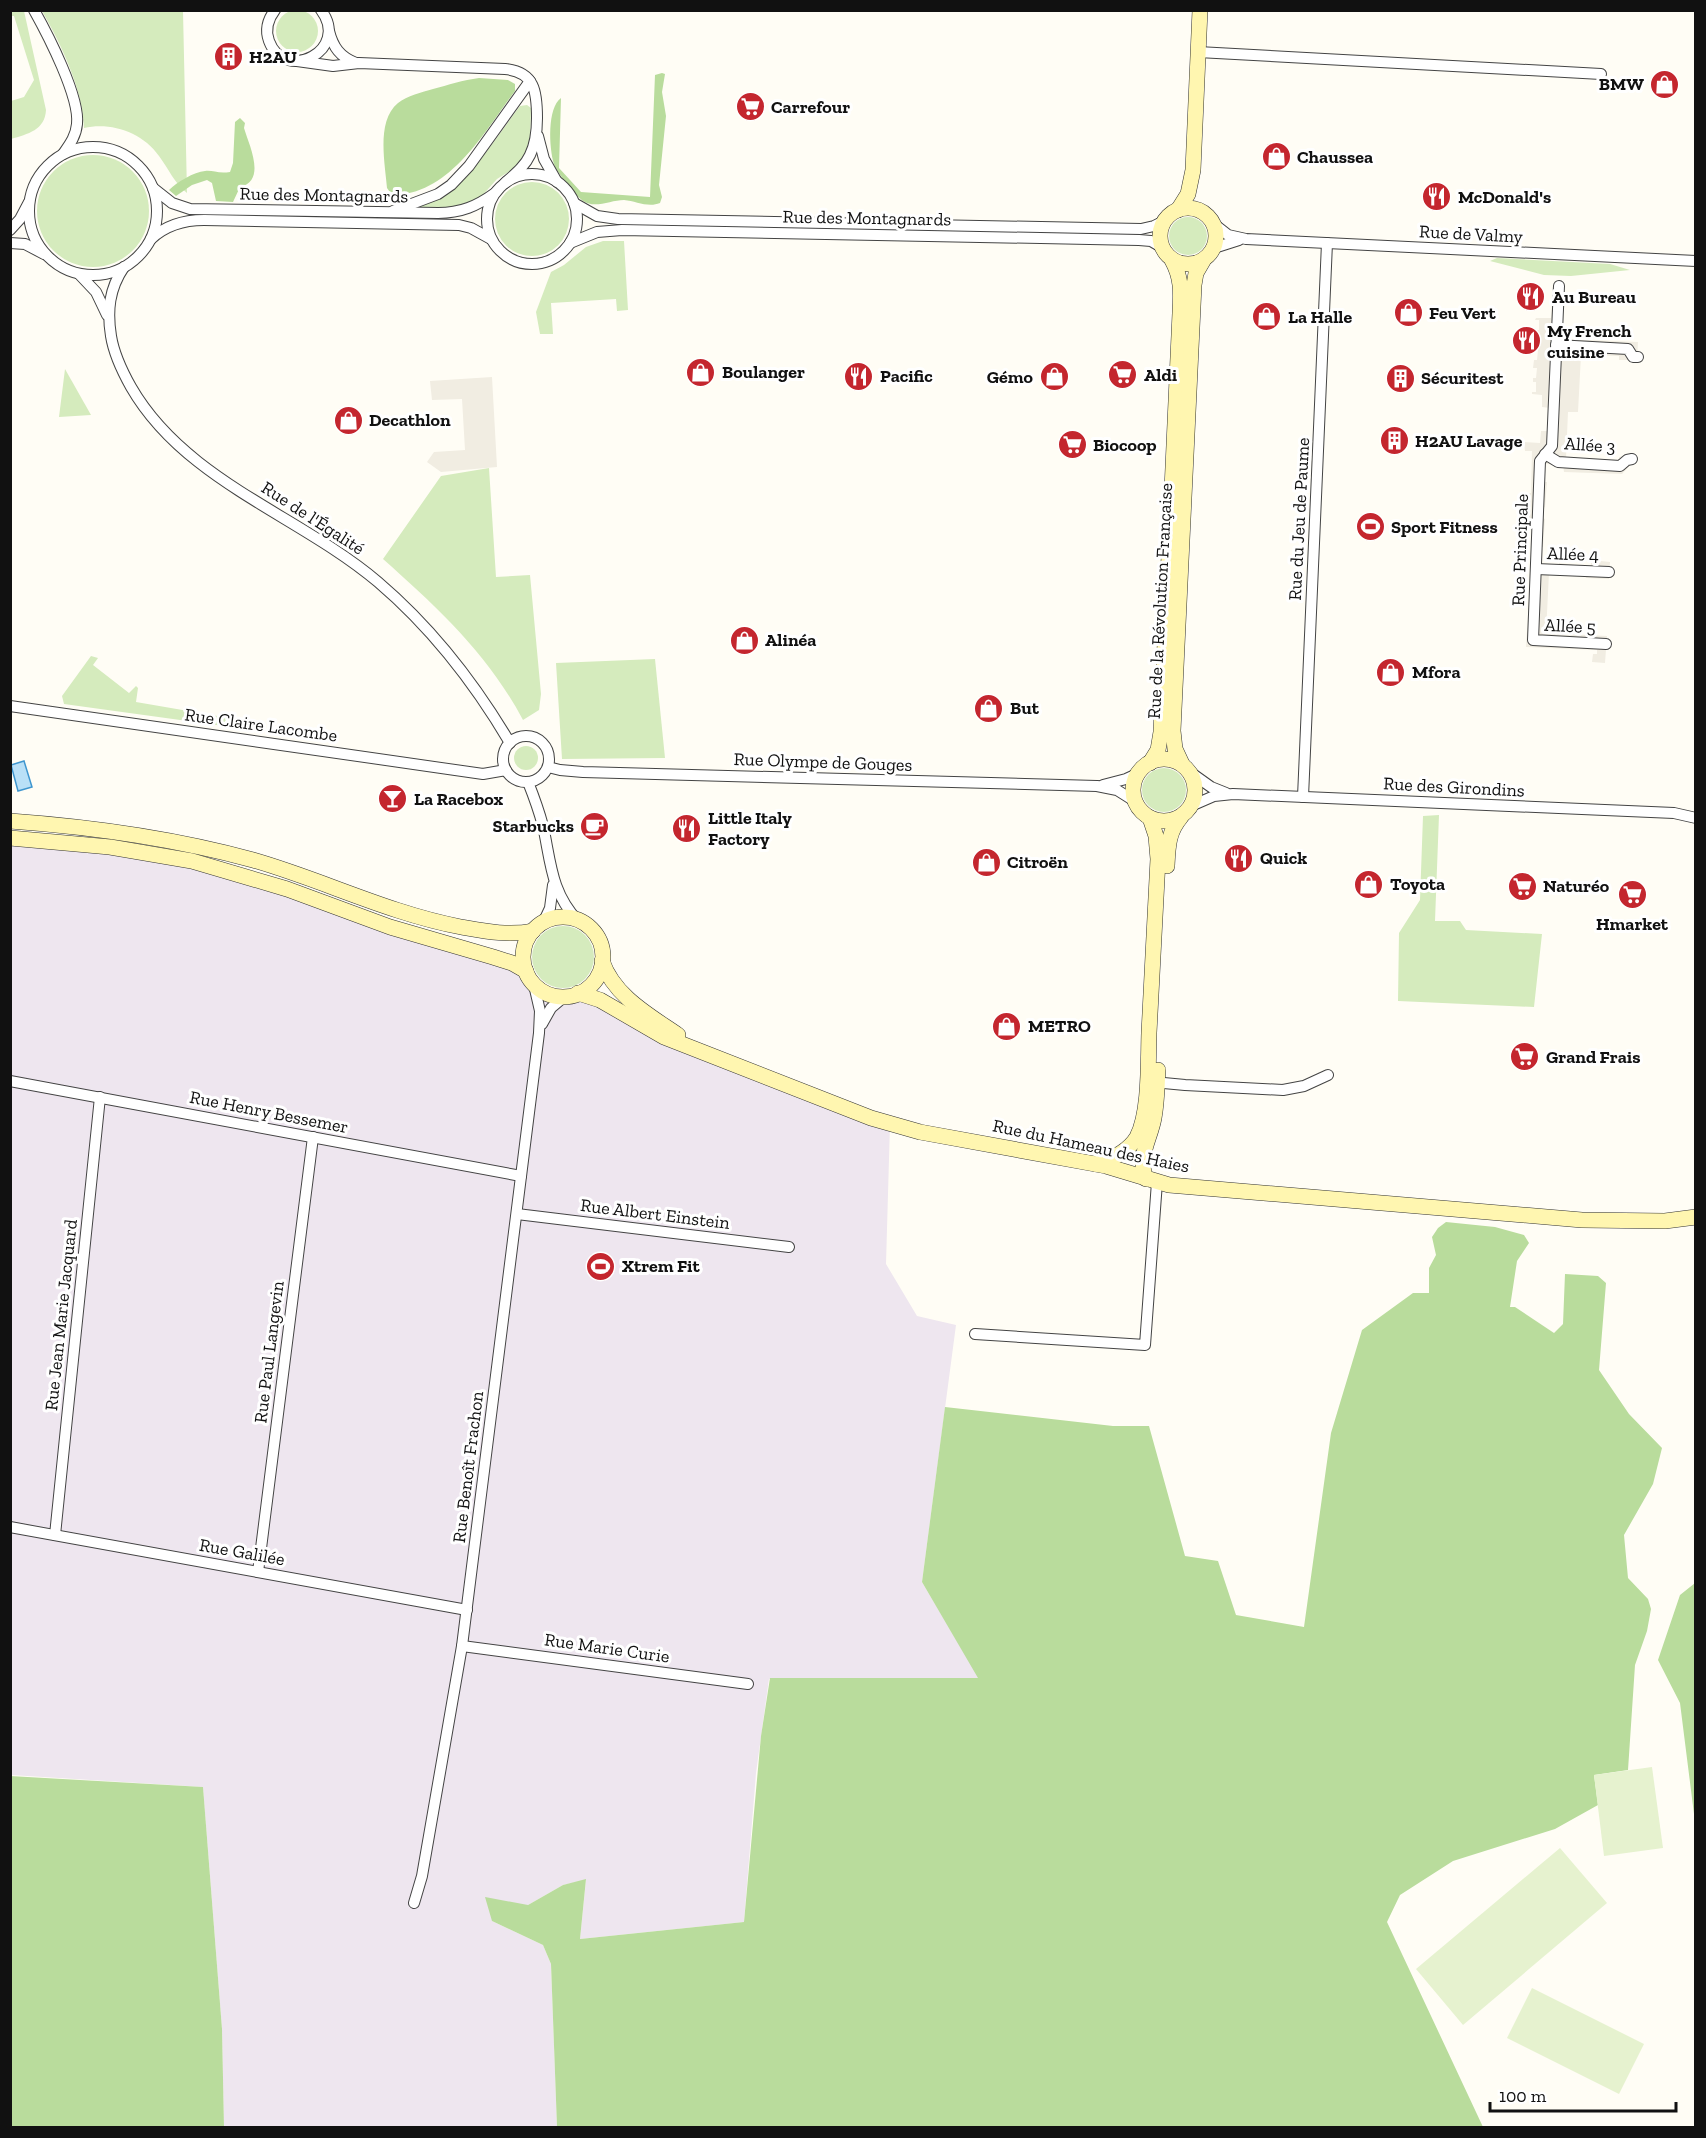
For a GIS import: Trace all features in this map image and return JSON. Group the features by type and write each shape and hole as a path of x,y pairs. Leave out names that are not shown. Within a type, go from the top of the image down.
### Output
{"street":[{"path":"34,10 62,69 76,112 76,133 62,155"},
{"path":"275,10 268,24 270,43 282,57 327,65 359,63 505,69 517,71 530,81 537,97 537,126 544,159 558,183 574,203 577,223 570,243 564,250 544,263 529,264 507,257 491,239 487,216 490,201 495,193 521,169 530,155 537,126"},
{"path":"321,10 339,54 359,63"},
{"path":"1193,170 1198,201 1217,238 1214,248 1203,261 1189,265 1168,254 1160,235 1164,221 1178,210 1188,194 1193,170 1200,10"},
{"path":"297,61 308,60 318,54 327,41 329,30"},
{"path":"1198,52 1602,74"},
{"path":"391,212 438,194 457,179 530,81"},
{"path":"10,243 25,244 62,266 76,272 100,274 123,267 139,255 150,239 155,226 157,212 153,188 140,167 115,151 91,147 62,155 51,163 34,186 30,214 34,234 50,258"},
{"path":"505,183 519,176 534,174 558,183"},
{"name":"Rue des Montagnards","path":"153,188 172,203 190,209 391,212 456,212 477,206 495,193"},
{"path":"10,230 20,219 31,200"},
{"name":"Rue des Montagnards","path":"574,203 597,216 618,219 1131,229 1150,228 1164,221"},
{"path":"1178,210 1192,208 1209,219"},
{"name":"Rue de Valmy","path":"1209,219 1228,235 1246,239 1695,261"},
{"name":"Rue des Montagnards","path":"150,239 179,222 204,220 459,225 471,228 491,239"},
{"name":"Rue des Montagnards","path":"570,243 597,232 622,230 1139,240 1151,241 1168,254"},
{"name":"Rue de Valmy","path":"1214,248 1228,242 1246,239"},
{"name":"Rue du Jeu de Paume","path":"1303,797 1327,243"},
{"name":"Rue de la Révolution Française","path":"1144,768 1158,750 1161,732 1181,290 1179,276 1168,254"},
{"name":"Rue de la Révolution Française","path":"1186,768 1175,749 1173,731 1195,277 1203,261"},
{"name":"Rue de l'Égalité","path":"123,267 112,291 109,321 113,348 123,372 141,403 166,433 205,466 243,493 338,552 397,598 427,628 458,665 510,743"},
{"name":"Rue de l'Égalité","path":"76,272 96,292 109,321"},
{"name":"Rue Principale","path":"1533,640 1542,457 1552,446 1559,286"},
{"path":"1557,345 1628,349 1632,357 1638,357"},
{"name":"Allée 3","path":"1542,457 1558,462 1620,466 1632,459"},
{"name":"Allée 4","path":"1536,569 1610,572"},
{"name":"Allée 5","path":"1533,640 1606,644"},
{"name":"Rue Claire Lacombe","path":"10,706 483,774 506,770"},
{"path":"523,736 537,739 545,746 548,753 548,767 542,776 528,782 517,780 506,770 503,756 510,743 523,736"},
{"path":"1096,1164 1119,1154 1130,1146 1142,1122 1153,1079 1169,841 1173,826 1186,811 1194,798 1195,787 1186,768 1168,759 1144,768 1133,789 1136,802 1142,811 1150,818 1164,821 1186,811"},
{"name":"Rue Olympe de Gouges","path":"548,767 583,772 1097,786 1117,790 1136,802"},
{"name":"Rue Olympe de Gouges","path":"1097,786 1126,780 1144,768"},
{"name":"Rue des Girondins","path":"1186,768 1216,790 1233,794"},
{"path":"528,782 543,826 553,879 561,900 578,921 595,935 600,946 602,961 596,979 588,987 571,995 546,993 534,985 526,971 523,952 526,941 550,908 553,879"},
{"name":"Rue des Girondins","path":"1186,811 1214,796 1233,794 1674,813 1695,818"},
{"name":"Rue des Girondins","path":"1674,813 1695,809"},
{"path":"975,1334 1145,1345 1152,1180 1143,1167 1143,1155 1154,1120 1158,859 1156,836 1150,818"},
{"path":"10,821 119,831 191,845 267,865 378,905 431,921 499,933 538,927 560,918 578,921"},
{"path":"10,838 116,848 199,863 287,889 390,927 512,963 526,971"},
{"name":"Rue du Hameau des Haies","path":"602,961 613,982 637,1007 701,1050"},
{"name":"Rue Benoît Frachon","path":"414,1903 422,1876 467,1610 539,1033 540,1011 534,985"},
{"name":"Rue du Hameau des Haies","path":"571,995 600,1000 664,1037 903,1128 1096,1164 1182,1187 1582,1220 1695,1223"},
{"name":"Rue Benoît Frachon","path":"539,1033 547,1012 571,995"},
{"path":"1153,1079 1283,1090 1304,1086 1328,1075"},
{"name":"Rue Henry Bessemer","path":"10,1081 521,1176"},
{"name":"Rue Jean Marie Jacquard","path":"55,1535 100,1097"},
{"name":"Rue Paul Langevin","path":"258,1572 313,1137"},
{"name":"Rue Albert Einstein","path":"517,1214 789,1247"},
{"name":"Rue du Hameau des Haies","path":"1668,1221 1695,1216"},
{"name":"Rue Galilée","path":"10,1527 467,1610"},
{"name":"Rue Marie Curie","path":"462,1646 748,1684"}],"shaded area":[{"path":"1553,286 1564,286 1562,339 1638,342 1637,360 1619,360 1619,356 1581,355 1578,412 1568,412 1566,458 1619,460 1619,457 1624,456 1632,463 1622,474 1564,472 1563,465 1545,464 1545,482 1547,482 1540,564 1559,565 1559,563 1591,567 1591,560 1610,562 1609,579 1549,573 1546,633 1607,636 1605,663 1592,662 1593,654 1597,654 1597,650 1526,647 1533,533 1521,499 1521,493 1531,493 1532,451 1525,451 1524,442 1540,443 1541,431 1549,431 1550,408 1542,407 1542,395 1532,394 1532,392 1536,392 1536,382 1533,382 1533,378 1536,378 1537,368 1533,368 1534,360 1537,360 1538,350 1534,347 1538,347 1538,337 1535,337 1535,330 1539,330 1539,320 1535,320 1536,318 1551,318"},
{"path":"492,377 497,467 441,472 427,462 434,452 465,450 462,399 432,400 430,381"},
{"path":"10,838 149,853 527,973 533,983 546,993 564,997 578,993 637,1023 890,1124 886,1264 917,1316 956,1325 922,1582 979,1678 769,1679 756,1773 744,1922 580,1939 586,1880 563,1885 528,1905 492,1921 543,1945 551,1964 557,2127 224,2127 222,2029 203,1787 11,1775"}],"green space":[{"path":"11,10 24,11 46,110 39,127 11,139 11,101 24,97 34,80 14,16 11,16"},
{"path":"297,10 305,11 312,16 317,23 317,39 312,46 305,51 297,52 289,51 282,46 277,39 276,31 277,23 282,16 289,11"},
{"path":"42,11 183,11 187,193 175,181 152,148 135,135 105,126 84,128 80,98 75,83"},
{"path":"665,74 662,92 666,116 659,185 662,197 660,203 646,205 619,200 593,204 583,201 567,184 554,164 550,129 556,103 561,98 559,168 581,192 650,197 655,75"},
{"path":"479,78 508,80 515,84 515,91 478,142 448,173 431,185 413,192 392,195 387,188 384,155 384,131 391,111 398,103 415,94"},
{"path":"527,105 531,108 530,146 528,152 513,169 497,179 481,197 458,208 417,207 434,200 463,178 476,165 520,106"},
{"path":"240,118 245,123 244,128 252,153 254,170 253,178 240,187 233,202 216,201 212,183 207,180 192,185 176,196 169,190 186,178 201,172 230,172 233,163 235,122"},
{"path":"93,155 114,160 132,172 144,190 149,211 144,232 132,250 114,262 93,267 72,262 54,250 42,232 37,211 42,190 54,172 72,160"},
{"path":"525,182 539,182 553,188 563,198 569,212 569,226 563,240 553,250 539,256 525,256 511,250 501,240 495,226 495,212 501,198 511,188"},
{"path":"1188,217 1202,222 1207,236 1202,250 1188,255 1174,250 1169,236 1174,222"},
{"path":"603,241 624,241 628,310 617,311 616,299 551,303 553,334 540,334 536,312 551,272 564,265 586,247"},
{"path":"1497,258 1610,264 1630,270 1571,276 1544,275 1490,261"},
{"path":"65,369 91,415 59,417"},
{"path":"489,468 496,577 530,575 541,694 539,710 523,720 494,674 461,633 383,559 441,476"},
{"path":"91,656 98,658 93,665 129,693 136,686 138,688 136,702 229,718 232,722 231,727 64,704 62,696"},
{"path":"655,659 665,758 562,759 556,663"},
{"path":"526,746 531,747 537,753 537,763 531,769 526,770 521,769 515,763 514,758 515,753 521,747"},
{"path":"1164,768 1179,775 1186,790 1179,805 1164,812 1149,805 1142,790 1149,775"},
{"path":"1439,815 1435,921 1460,921 1466,930 1542,934 1534,1007 1398,1001 1399,933 1420,900 1423,816"},
{"path":"563,926 580,931 585,935 589,940 594,957 589,974 585,979 580,983 563,988 546,983 541,979 537,974 532,957 537,940 541,935 546,931"},
{"path":"1446,1222 1495,1227 1524,1235 1529,1243 1517,1261 1510,1307 1515,1307 1554,1333 1563,1324 1565,1274 1598,1276 1606,1283 1599,1370 1629,1414 1662,1448 1653,1484 1624,1535 1628,1578 1648,1599 1651,1609 1647,1631 1635,1665 1628,1770 1594,1775 1598,1805 1555,1829 1453,1861 1400,1895 1387,1922 1483,2127 557,2127 551,1964 543,1945 492,1921 485,1897 528,1905 563,1885 586,1879 580,1939 744,1922 761,1736 770,1678 978,1678 922,1582 945,1407 1113,1426 1149,1426 1185,1556 1218,1561 1236,1615 1304,1627 1331,1433 1362,1330 1413,1293 1429,1293 1429,1268 1436,1255 1432,1237"},
{"path":"1695,1583 1695,1822 1680,1703 1658,1660 1680,1595"},
{"path":"1652,1767 1663,1848 1604,1856 1594,1775"},
{"path":"10,1776 203,1787 222,2029 224,2127 11,2127"},
{"path":"1560,1848 1607,1903 1463,2025 1416,1969"},
{"path":"1532,1988 1644,2044 1619,2094 1507,2038"}],"water":[{"path":"24,761 32,787 18,791 11,765"}],"place":[{"name":"H2AU","path":"228,57"},
{"name":"BMW","path":"1665,84"},
{"name":"Carrefour","path":"750,107"},
{"name":"Chaussea","path":"1276,157"},
{"name":"McDonald's","path":"1437,197"},
{"name":"Au Bureau","path":"1531,297"},
{"name":"Feu Vert","path":"1408,313"},
{"name":"La Halle","path":"1267,317"},
{"name":"My French cuisine","path":"1526,341"},
{"name":"Boulanger","path":"701,372"},
{"name":"Aldi","path":"1123,375"},
{"name":"Pacific","path":"859,376"},
{"name":"Gémo","path":"1054,377"},
{"name":"Sécuritest","path":"1400,378"},
{"name":"Decathlon","path":"348,420"},
{"name":"H2AU Lavage","path":"1394,441"},
{"name":"Biocoop","path":"1072,445"},
{"name":"Sport Fitness","path":"1370,527"},
{"name":"Alinéa","path":"744,640"},
{"name":"Mfora","path":"1391,672"},
{"name":"But","path":"989,708"},
{"name":"La Racebox","path":"393,799"},
{"name":"Starbucks","path":"595,826"},
{"name":"Little Italy Factory","path":"687,828"},
{"name":"Quick","path":"1239,858"},
{"name":"Citroën","path":"986,862"},
{"name":"Toyota","path":"1369,884"},
{"name":"Naturéo","path":"1522,886"},
{"name":"Hmarket","path":"1632,895"},
{"name":"METRO","path":"1007,1026"},
{"name":"Grand Frais","path":"1525,1057"},
{"name":"Xtrem Fit","path":"601,1266"}]}
